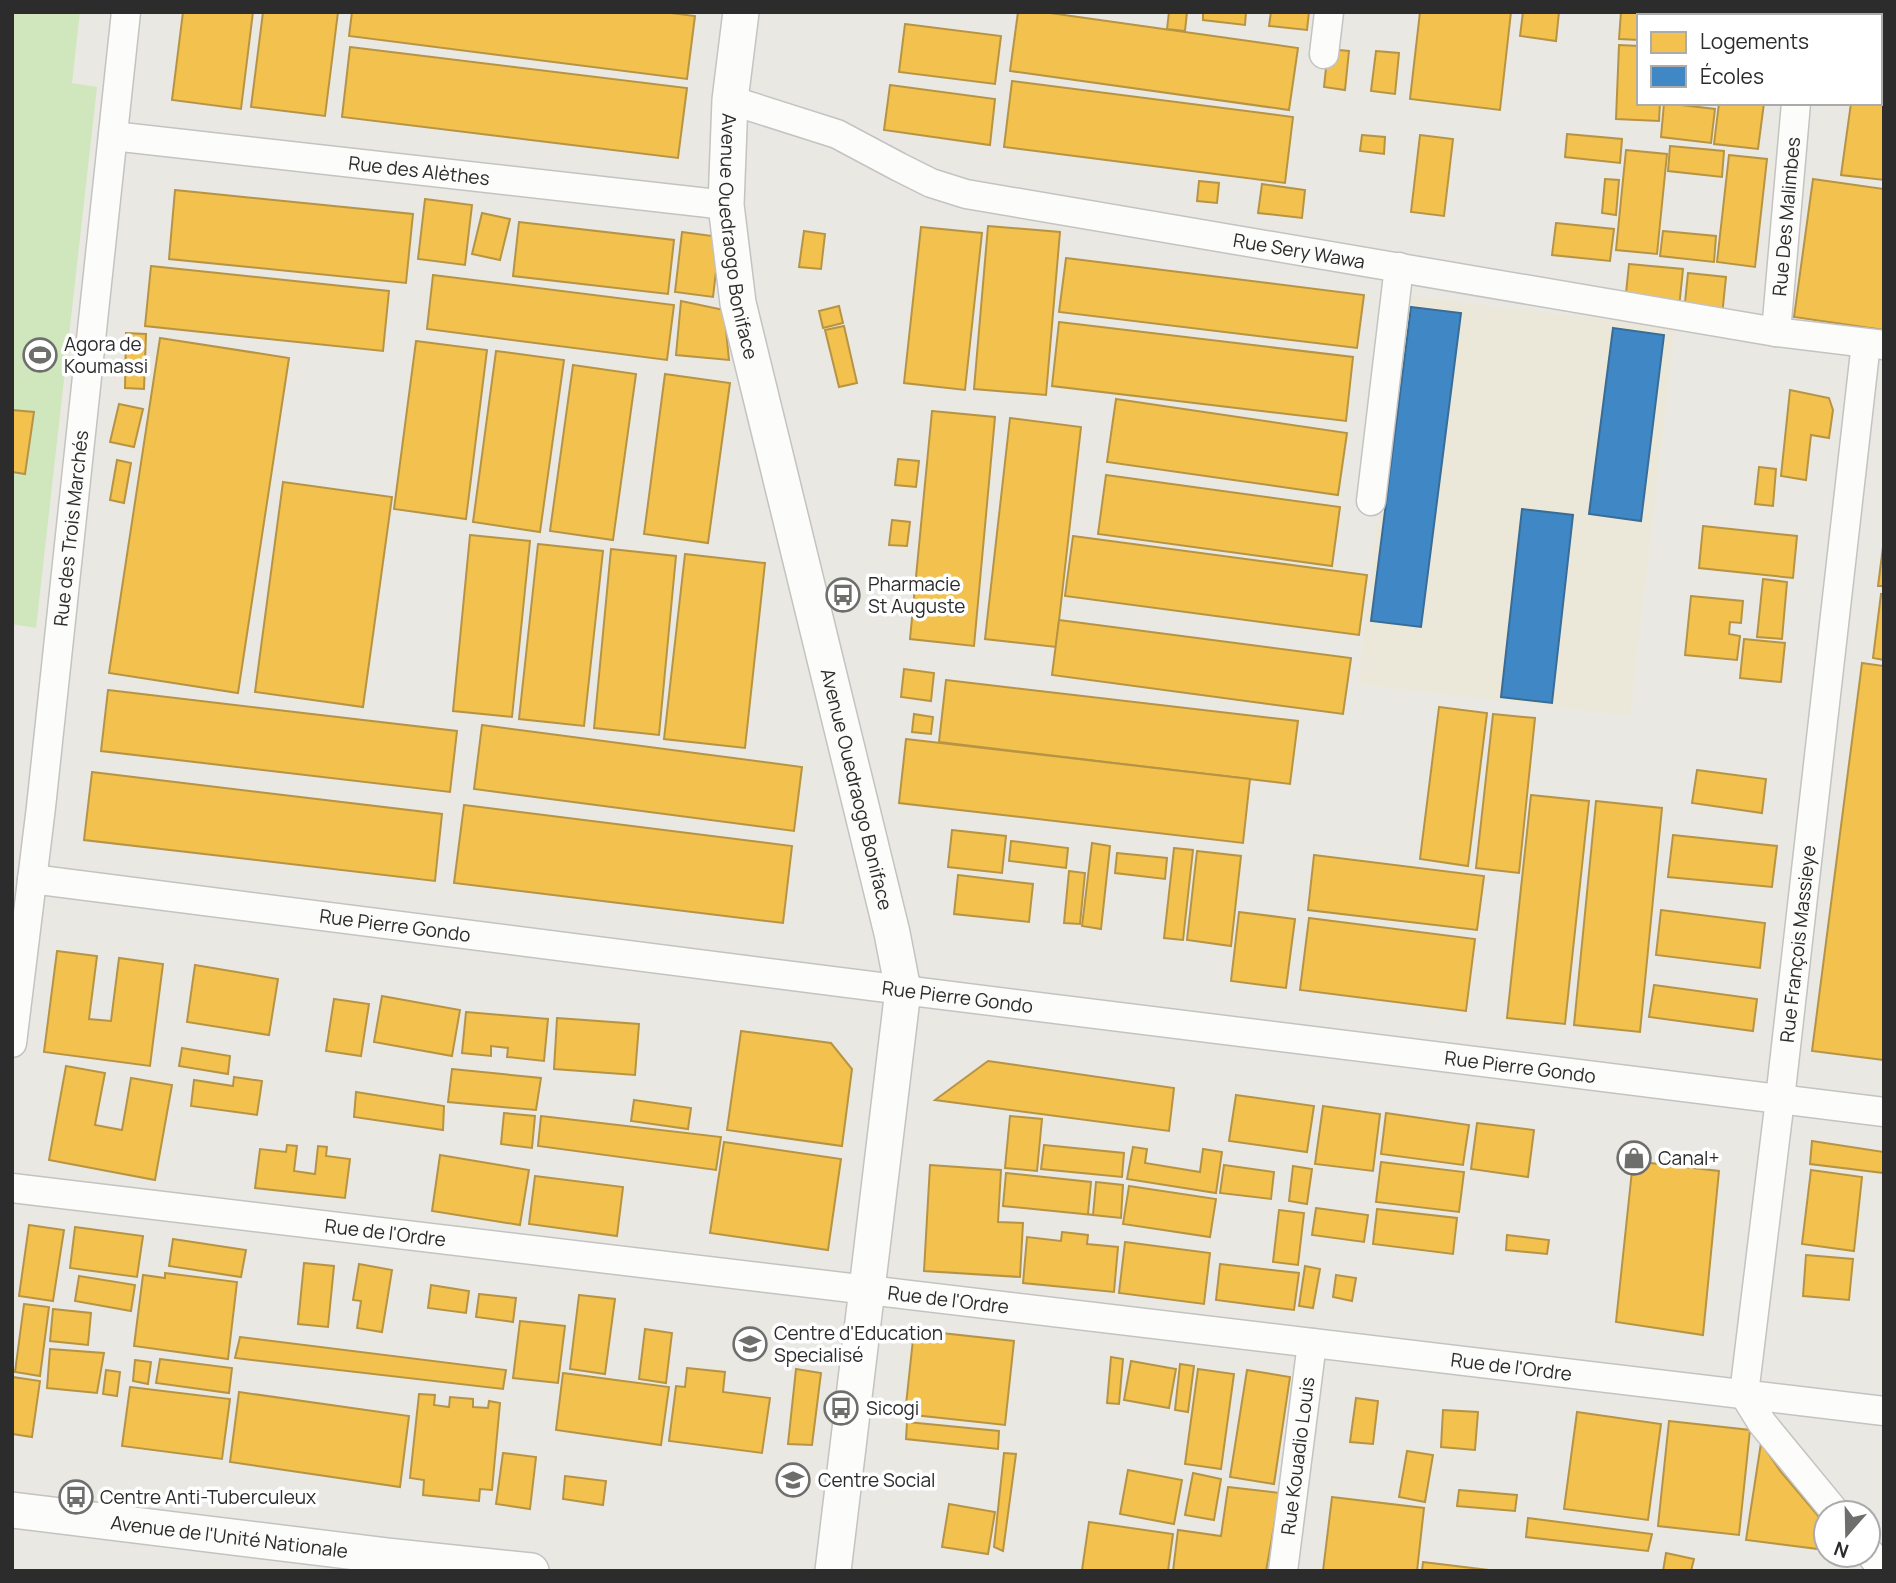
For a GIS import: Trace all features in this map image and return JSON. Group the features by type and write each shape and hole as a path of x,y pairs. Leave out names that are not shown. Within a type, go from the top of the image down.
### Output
{"street":[{"name":"Rue des Trois Marchés","path":"12,1043 41,807 127,12"},
{"name":"Avenue Ouedraogo Boniface","path":"741,12 730,100 726,205 738,303 892,933 903,990 833,1571"},
{"path":"1324,54 1329,12"},
{"name":"Rue Sery Wawa","path":"730,100 836,134 909,173 966,194 1776,332 1875,344"},
{"name":"Rue Des Malimbes","path":"1776,332 1796,105"},
{"name":"Rue des Alèthes","path":"113,136 726,205"},
{"path":"1371,501 1399,267"},
{"name":"Rue François Massieye","path":"1744,1394 1875,344"},
{"name":"Rue Pierre Gondo","path":"32,879 1884,1112"},
{"name":"Rue de l'Ordre","path":"12,1188 1884,1411"},
{"name":"Rue Kouadio Louis","path":"1283,1571 1312,1343"},
{"path":"1744,1394 1762,1423 1824,1499"},
{"name":"Avenue de l'Unité Nationale","path":"12,1510 387,1563 531,1571"}],"shaded area":[{"path":"1403,295 1675,328 1630,716 1358,684"}],"green space":[{"name":"Agora de Koumassi","path":"12,12 80,12 72,83 97,87 36,628 12,624"}],"building: Logements":[{"path":"183,12 253,12 241,109 172,100"},
{"path":"263,12 338,12 325,116 251,107"},
{"path":"352,12 663,12 695,16 687,79 349,36"},
{"path":"1018,12 1043,12 1298,48 1289,110 1010,71"},
{"path":"1169,12 1187,12 1185,31 1167,29"},
{"path":"1203,12 1246,12 1245,25 1203,20"},
{"path":"1271,12 1309,12 1307,30 1269,26"},
{"path":"1420,12 1511,12 1500,110 1410,99"},
{"path":"1523,12 1559,12 1556,41 1520,36"},
{"path":"1621,12 1667,12 1637,14 1637,40 1619,39"},
{"path":"1732,12 1779,12 1778,14"},
{"path":"1884,12 1884,180 1841,175 1851,105 1882,105 1882,14 1862,14"},
{"path":"905,24 1001,36 995,84 899,72"},
{"path":"1619,45 1637,46 1637,105 1660,105 1659,121 1616,119"},
{"path":"350,47 687,88 678,158 342,117"},
{"path":"1328,49 1349,51 1345,90 1324,87"},
{"path":"1376,51 1399,53 1395,94 1371,91"},
{"path":"1012,81 1293,117 1285,183 1004,147"},
{"path":"890,85 995,99 990,145 884,130"},
{"path":"1664,105 1715,109 1711,143 1661,137"},
{"path":"1719,105 1764,105 1758,149 1714,144"},
{"path":"1567,134 1622,139 1620,163 1565,157"},
{"path":"1362,135 1385,137 1384,154 1360,151"},
{"path":"1420,135 1453,139 1444,216 1411,212"},
{"path":"1670,146 1724,151 1722,177 1668,171"},
{"path":"1626,150 1667,154 1657,254 1616,250"},
{"path":"1729,155 1767,159 1755,267 1717,262"},
{"path":"1605,179 1619,180 1616,215 1602,213"},
{"path":"1813,179 1884,189 1884,330 1794,317"},
{"path":"1199,181 1219,183 1217,203 1197,201"},
{"path":"1262,184 1305,190 1302,218 1258,213"},
{"path":"175,190 413,214 406,283 169,259"},
{"path":"425,199 472,205 465,265 418,259"},
{"path":"482,213 510,219 500,260 472,254"},
{"path":"519,222 674,240 668,294 513,276"},
{"path":"1556,223 1614,229 1610,261 1552,255"},
{"path":"988,226 1060,232 1046,395 974,389"},
{"path":"921,227 982,233 965,390 904,383"},
{"path":"804,231 825,234 821,269 799,267"},
{"path":"1663,231 1716,236 1714,262 1660,256"},
{"path":"682,232 720,237 713,297 675,292"},
{"path":"1066,258 1364,295 1357,348 1059,312"},
{"path":"1629,264 1683,269 1679,308 1625,303"},
{"path":"151,266 389,291 383,351 145,326"},
{"path":"1688,273 1726,277 1722,316 1684,312"},
{"path":"433,275 674,305 667,360 427,329"},
{"path":"681,301 724,310 729,360 676,355"},
{"path":"839,306 843,323 823,328 819,311"},
{"path":"1059,322 1353,357 1346,421 1052,386"},
{"path":"844,326 857,383 839,387 825,330"},
{"path":"126,333 146,334 144,389 125,388"},
{"path":"160,338 289,358 238,693 109,673"},
{"path":"416,341 487,350 466,519 394,509"},
{"path":"496,351 564,360 540,532 473,522"},
{"path":"573,365 636,374 613,540 550,531"},
{"path":"665,374 730,383 708,543 644,534"},
{"path":"1790,390 1829,398 1833,410 1829,438 1811,435 1806,480 1781,476"},
{"path":"1116,399 1347,433 1338,495 1107,462"},
{"path":"119,404 143,409 134,447 110,442"},
{"path":"12,410 34,412 25,474 12,472"},
{"path":"932,411 995,417 974,646 910,639"},
{"path":"1010,418 1081,427 1056,647 985,639"},
{"path":"898,459 919,461 916,487 895,485"},
{"path":"117,460 131,463 124,503 110,500"},
{"path":"1759,467 1776,469 1773,506 1755,504"},
{"path":"1106,475 1340,507 1332,566 1098,534"},
{"path":"283,482 392,497 363,707 255,692"},
{"path":"892,520 910,522 907,546 889,545"},
{"path":"1703,526 1797,536 1793,578 1699,568"},
{"path":"470,535 530,541 512,717 453,711"},
{"path":"1073,536 1367,575 1359,635 1065,596"},
{"path":"1884,539 1884,586 1878,586"},
{"path":"538,544 603,551 584,726 519,719"},
{"path":"611,549 676,556 659,735 594,728"},
{"path":"685,554 765,563 745,748 664,739"},
{"path":"1763,579 1787,582 1782,639 1757,637"},
{"path":"1881,594 1884,594 1884,660 1873,658"},
{"path":"1691,596 1743,601 1741,623 1730,622 1729,634 1740,636 1737,660 1685,655"},
{"path":"1059,620 1351,658 1343,714 1052,675"},
{"path":"1744,639 1785,643 1781,682 1740,678"},
{"path":"1862,663 1884,666 1884,1060 1812,1051"},
{"path":"904,669 934,673 931,701 901,697"},
{"path":"946,680 1298,721 1290,784 939,742"},
{"path":"108,690 457,731 450,792 101,751"},
{"path":"1439,707 1487,713 1468,866 1420,859"},
{"path":"914,714 933,717 931,734 912,732"},
{"path":"1493,714 1535,718 1519,873 1476,868"},
{"path":"482,725 802,767 794,831 474,789"},
{"path":"906,739 1250,779 1243,843 899,803"},
{"path":"1697,770 1766,779 1762,813 1692,803"},
{"path":"92,772 442,814 435,881 84,840"},
{"path":"1531,795 1589,801 1565,1024 1507,1018"},
{"path":"1596,801 1662,808 1640,1032 1574,1025"},
{"path":"464,805 792,846 783,923 454,883"},
{"path":"952,830 1006,836 1002,873 948,867"},
{"path":"1673,835 1777,846 1772,887 1668,877"},
{"path":"1011,841 1068,848 1066,868 1009,861"},
{"path":"1092,843 1110,846 1101,929 1082,926"},
{"path":"1174,848 1193,850 1183,940 1164,938"},
{"path":"1197,851 1241,856 1231,946 1187,940"},
{"path":"1117,853 1167,858 1165,879 1115,873"},
{"path":"1314,855 1484,876 1477,930 1308,910"},
{"path":"1069,871 1085,873 1080,924 1064,923"},
{"path":"958,875 1033,884 1029,922 954,914"},
{"path":"1661,910 1765,923 1760,968 1656,955"},
{"path":"1239,912 1295,919 1286,988 1231,981"},
{"path":"1309,918 1475,939 1466,1011 1300,990"},
{"path":"57,951 97,956 89,1019 111,1021 119,958 163,964 150,1066 44,1052"},
{"path":"195,965 278,979 269,1035 187,1022"},
{"path":"1654,985 1757,999 1753,1031 1649,1017"},
{"path":"382,996 460,1010 452,1056 374,1042"},
{"path":"334,999 369,1004 361,1056 326,1051"},
{"path":"466,1012 548,1019 544,1061 507,1057 508,1048 491,1046 491,1056 462,1053"},
{"path":"557,1018 639,1024 635,1075 554,1069"},
{"path":"741,1031 831,1043 852,1069 842,1146 727,1130"},
{"path":"182,1048 230,1056 228,1074 179,1066"},
{"path":"988,1061 1174,1088 1169,1131 935,1100"},
{"path":"66,1066 105,1073 95,1125 122,1130 131,1078 172,1085 155,1180 49,1160"},
{"path":"452,1069 541,1078 536,1110 448,1102"},
{"path":"234,1077 262,1081 257,1115 191,1106 194,1080 233,1086"},
{"path":"356,1092 444,1106 443,1130 354,1117"},
{"path":"1236,1095 1314,1106 1307,1152 1229,1141"},
{"path":"634,1100 691,1108 688,1129 631,1121"},
{"path":"1323,1106 1380,1114 1373,1171 1315,1164"},
{"path":"504,1113 535,1116 532,1148 501,1144"},
{"path":"1386,1113 1469,1125 1463,1165 1381,1154"},
{"path":"541,1116 721,1137 716,1170 538,1146"},
{"path":"1010,1116 1042,1119 1037,1171 1005,1168"},
{"path":"1477,1123 1534,1130 1528,1177 1471,1169"},
{"path":"1812,1141 1884,1152 1884,1173 1810,1164"},
{"path":"724,1142 841,1159 828,1250 710,1233"},
{"path":"287,1145 297,1146 294,1171 315,1174 318,1146 327,1147 326,1156 350,1159 345,1198 255,1188 260,1149 286,1152"},
{"path":"1044,1145 1124,1153 1122,1177 1041,1169"},
{"path":"1133,1147 1147,1149 1145,1163 1200,1172 1203,1149 1222,1152 1216,1193 1127,1179"},
{"path":"440,1155 529,1170 520,1225 432,1211"},
{"path":"1633,1161 1719,1171 1703,1335 1616,1322"},
{"path":"1381,1162 1464,1172 1459,1212 1376,1202"},
{"path":"930,1165 1001,1170 998,1222 1023,1223 1020,1277 924,1271"},
{"path":"1224,1165 1274,1172 1271,1199 1220,1193"},
{"path":"1293,1166 1312,1169 1307,1204 1289,1201"},
{"path":"1811,1170 1862,1177 1854,1251 1802,1244"},
{"path":"1006,1173 1091,1182 1088,1214 1093,1215 1003,1206"},
{"path":"535,1176 623,1187 617,1236 529,1224"},
{"path":"1096,1182 1123,1185 1121,1218 1093,1215"},
{"path":"1129,1186 1216,1199 1210,1237 1123,1224"},
{"path":"1316,1208 1368,1215 1364,1242 1312,1235"},
{"path":"1377,1209 1457,1218 1453,1254 1373,1244"},
{"path":"1279,1210 1304,1213 1298,1265 1273,1262"},
{"path":"29,1225 64,1230 53,1301 19,1296"},
{"path":"75,1227 143,1236 137,1277 70,1268"},
{"path":"1062,1232 1088,1235 1087,1244 1118,1247 1114,1292 1023,1283 1027,1237 1061,1241"},
{"path":"1507,1235 1549,1240 1547,1254 1506,1250"},
{"path":"173,1239 246,1250 241,1277 169,1266"},
{"path":"1125,1242 1210,1253 1204,1304 1119,1293"},
{"path":"1806,1255 1853,1259 1849,1300 1803,1296"},
{"path":"304,1263 334,1266 328,1327 298,1324"},
{"path":"359,1264 392,1270 382,1332 357,1328 361,1301 353,1300"},
{"path":"1220,1264 1299,1273 1294,1310 1216,1300"},
{"path":"1305,1266 1320,1269 1313,1308 1299,1306"},
{"path":"165,1273 237,1282 228,1359 134,1346 143,1275 165,1278"},
{"path":"1336,1275 1356,1278 1352,1301 1333,1297"},
{"path":"79,1276 135,1285 131,1311 75,1301"},
{"path":"431,1285 469,1291 466,1313 428,1308"},
{"path":"479,1294 516,1298 513,1322 476,1317"},
{"path":"579,1295 615,1299 605,1374 570,1369"},
{"path":"24,1304 49,1307 40,1376 15,1372"},
{"path":"53,1309 91,1313 88,1345 50,1341"},
{"path":"520,1321 565,1326 558,1383 513,1378"},
{"path":"645,1329 672,1333 666,1383 639,1379"},
{"path":"914,1330 1014,1341 1005,1425 905,1414"},
{"path":"240,1337 506,1370 503,1389 235,1358"},
{"path":"50,1349 104,1353 97,1393 47,1388"},
{"path":"1111,1357 1123,1359 1119,1404 1107,1403"},
{"path":"160,1359 232,1368 229,1393 156,1383"},
{"path":"135,1360 151,1362 148,1384 133,1381"},
{"path":"1131,1361 1176,1369 1169,1408 1124,1400"},
{"path":"1180,1364 1194,1366 1188,1412 1175,1410"},
{"path":"687,1368 725,1372 723,1392 770,1398 762,1453 669,1441 676,1386 685,1387"},
{"path":"796,1369 821,1373 812,1445 788,1444"},
{"path":"1198,1369 1234,1374 1221,1469 1185,1464"},
{"path":"106,1370 120,1372 117,1396 103,1394"},
{"path":"1247,1370 1290,1377 1274,1484 1230,1477"},
{"path":"563,1373 669,1387 661,1445 556,1430"},
{"path":"13,1377 40,1381 32,1437 12,1434"},
{"path":"130,1387 230,1399 222,1459 122,1446"},
{"path":"239,1392 409,1416 400,1487 230,1462"},
{"path":"419,1394 435,1395 434,1405 449,1407 450,1397 473,1399 473,1407 488,1408 489,1401 500,1403 492,1490 480,1489 479,1501 423,1495 424,1480 410,1478"},
{"path":"1356,1398 1378,1401 1373,1444 1350,1442"},
{"path":"1443,1410 1478,1412 1475,1450 1441,1447"},
{"path":"1577,1412 1661,1424 1648,1520 1564,1509"},
{"path":"1669,1421 1750,1430 1739,1535 1658,1526"},
{"path":"907,1422 999,1431 998,1449 906,1439"},
{"path":"1761,1443 1812,1509 1812,1548 1746,1540"},
{"path":"1407,1451 1433,1455 1425,1502 1399,1497"},
{"path":"503,1453 536,1457 530,1509 496,1504"},
{"path":"1004,1453 1016,1454 1003,1551 994,1547"},
{"path":"1128,1470 1182,1480 1174,1524 1120,1514"},
{"path":"1193,1473 1221,1479 1214,1520 1185,1515"},
{"path":"565,1476 606,1481 603,1505 563,1499"},
{"path":"1228,1487 1280,1493 1266,1571 1173,1571 1178,1530 1221,1536"},
{"path":"1459,1490 1517,1495 1515,1511 1457,1506"},
{"path":"1332,1497 1424,1508 1417,1571 1323,1571"},
{"path":"949,1504 995,1512 988,1554 942,1547"},
{"path":"1528,1518 1652,1534 1648,1551 1526,1537"},
{"path":"1089,1522 1173,1534 1168,1571 1082,1570"},
{"path":"1666,1553 1694,1559 1691,1571 1663,1571"},
{"path":"1423,1562 1497,1571 1422,1571"}],"building: Écoles":[{"path":"1411,307 1461,313 1421,627 1371,621"},
{"path":"1613,328 1664,335 1641,521 1589,514"},
{"path":"1522,509 1573,515 1552,703 1501,697"}],"place":[{"name":"Agora de Koumassi","path":"40,355"},
{"name":"Pharmacie St Auguste","path":"843,595"},
{"name":"Canal+","path":"1634,1158"},
{"name":"Centre d'Education Specialisé","path":"750,1344"},
{"name":"Sicogi","path":"841,1408"},
{"name":"Centre Social","path":"793,1480"},
{"name":"Centre Anti-Tuberculeux","path":"76,1497"}]}
